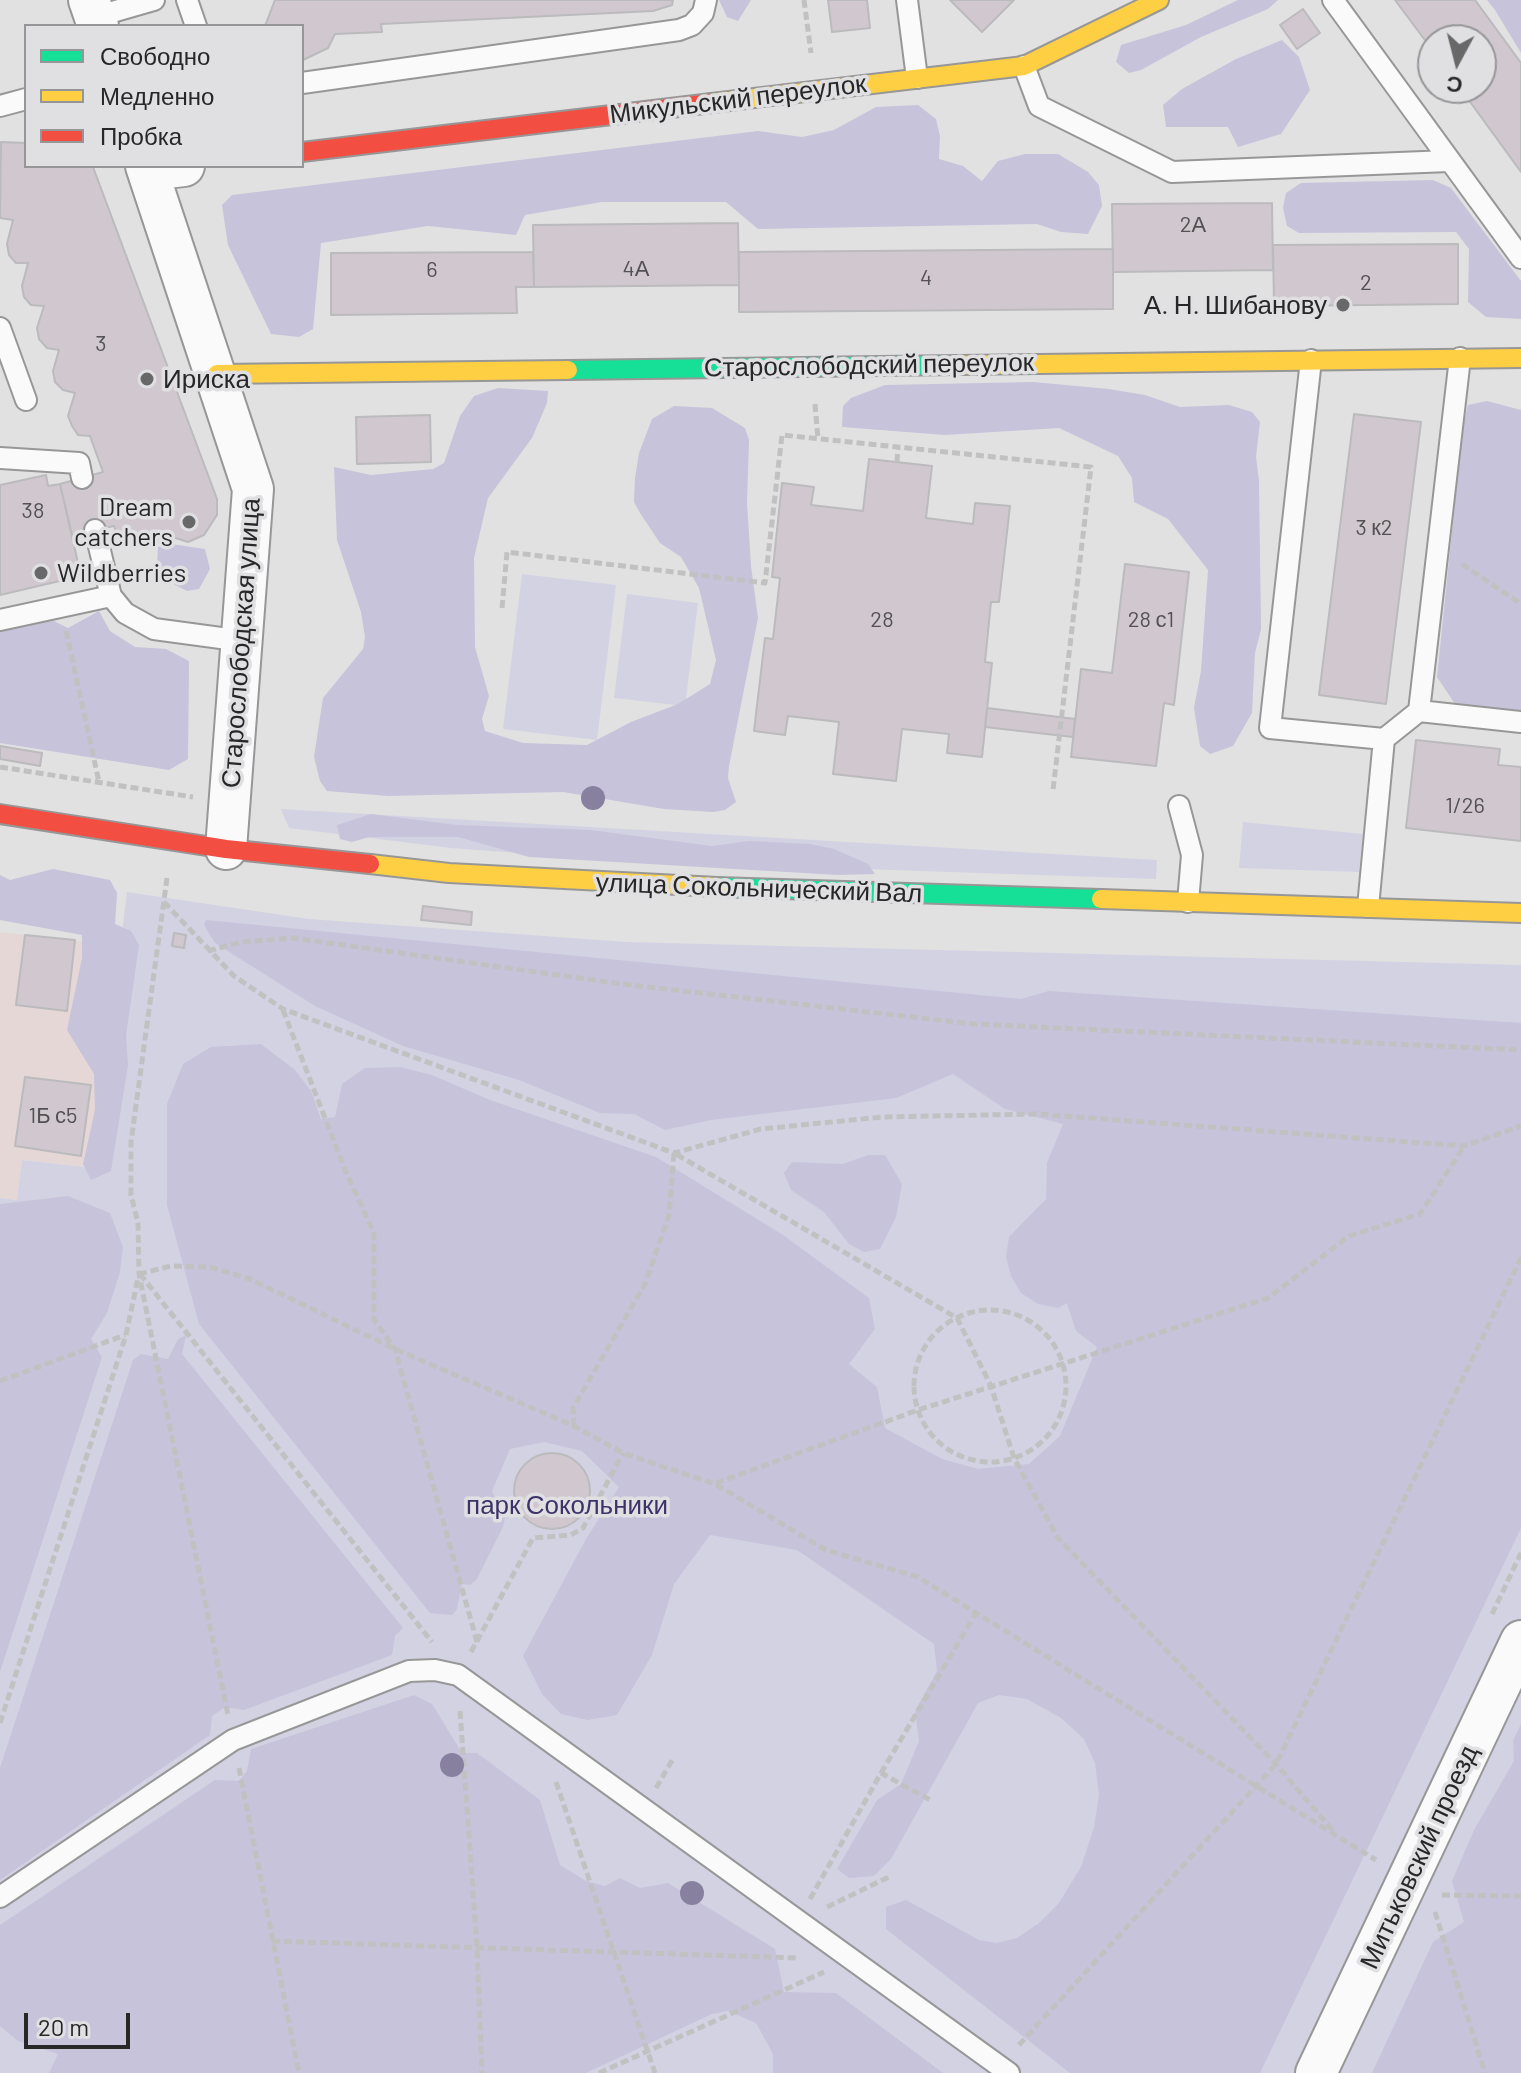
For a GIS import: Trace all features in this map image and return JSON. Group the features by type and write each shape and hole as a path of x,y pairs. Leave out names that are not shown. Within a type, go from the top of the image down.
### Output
{"street":[{"name":"Микульский переулок","path":"304,152 1024,66 1159,0"},
{"name":"Старослободская улица","path":"159,168 253,489 226,849"},
{"name":"Старослободский переулок","path":"217,374 1521,358"},
{"name":"улица Сокольнический Вал","path":"0,814 226,849 449,873 629,884 1521,913"},
{"name":"Митьковский проезд","path":"1316,2073 1521,1641"}],"lane":[{"path":"94,14 154,0"},
{"path":"187,0 195,24"},
{"path":"304,83 679,30 692,25 703,13 706,0"},
{"path":"907,0 917,78"},
{"path":"1333,0 1521,258"},
{"path":"1024,66 1039,106 1172,172 1449,161"},
{"path":"0,106 24,100"},
{"path":"0,328 26,400"},
{"path":"1311,360 1270,728 1384,739 1419,711 1460,358"},
{"path":"0,458 79,463 82,478"},
{"path":"95,530 111,596 125,613 154,629 243,641"},
{"path":"0,620 111,596"},
{"path":"1419,711 1521,722"},
{"path":"1368,907 1384,739"},
{"path":"1179,806 1192,855 1188,902"},
{"path":"0,1897 233,1740 409,1671 435,1670 458,1675 1004,2070"}],"path":[{"path":"804,0 811,53"},
{"path":"816,411 818,439"},
{"path":"502,608 507,552 765,583 782,435 1091,467 1053,790"},
{"path":"897,462 898,448"},
{"path":"1438,547 1521,604"},
{"path":"61,607 99,782"},
{"path":"0,767 202,798"},
{"path":"167,877 129,1167 138,1223 139,1274 299,2073"},
{"path":"164,902 208,951 257,995 283,1009 674,1153 957,1318 991,1386 1014,1458 1058,1538 1276,1764 1338,1837"},
{"path":"208,951 241,942 293,938 622,984 974,1024 1521,1050"},
{"path":"283,1009 346,1172 374,1233 374,1320 395,1349 477,1642"},
{"path":"674,1153 761,1129 882,1117 1037,1114 1464,1146 1521,1126"},
{"path":"715,1484 918,1410 1268,1298 1349,1236 1420,1214 1464,1146"},
{"path":"574,1426 573,1408 645,1284 669,1215 674,1153"},
{"path":"1004,2070 1276,1764 1521,1258"},
{"path":"139,1274 171,1266 210,1267 250,1279 395,1349 574,1426 623,1453 715,1484 826,1550 856,1561 901,1569 1374,1859"},
{"path":"0,1723 126,1335 139,1274"},
{"path":"139,1274 458,1675"},
{"path":"986,1310 1024,1318 1054,1344 1062,1362 1066,1381 1058,1420 1032,1449 1014,1458 975,1461 956,1454 927,1428 918,1410 914,1391 922,1352 933,1336 957,1318 986,1310"},
{"path":"0,1381 126,1335"},
{"path":"482,2073 477,1947 458,1675 533,1538 571,1535 583,1528 623,1453"},
{"path":"798,1921 976,1613"},
{"path":"881,1773 932,1801"},
{"path":"555,1779 655,2073"},
{"path":"798,1921 891,1876"},
{"path":"1430,1894 1521,1896"},
{"path":"1435,1909 1485,2073"},
{"path":"272,1941 852,1959"},
{"path":"599,2073 852,1959"}],"shaded area":[{"path":"719,0 751,0 738,21 727,17"},
{"path":"1238,0 1278,0 1268,9 1201,37 1141,70 1129,73 1116,62 1121,45 1186,25"},
{"path":"1487,0 1521,0 1521,53 1495,10"},
{"path":"1282,40 1299,57 1310,90 1281,134 1238,147 1228,127 1166,127 1163,105 1182,89 1236,59"},
{"path":"918,105 936,119 940,136 939,159 963,166 982,181 998,161 1025,154 1058,154 1088,172 1099,185 1102,206 1088,234 1061,232 1037,224 758,229 726,202 602,202 525,215 516,235 428,226 321,243 313,329 299,337 271,334 228,245 222,205 232,195 758,131 802,137 834,130 876,107"},
{"path":"1433,180 1451,188 1521,281 1521,319 1486,317 1468,302 1469,249 1456,232 1299,233 1287,226 1283,208 1286,193 1301,183"},
{"path":"1033,382 1145,395 1180,407 1229,405 1252,412 1260,422 1256,457 1261,629 1255,653 1252,713 1233,746 1210,754 1200,746 1194,708 1201,671 1208,570 1168,519 1134,502 1132,478 1118,456 1059,428 945,435 842,427 843,406 851,398 885,385"},
{"path":"498,388 548,391 547,403 532,438 488,498 474,558 475,647 489,696 482,719 485,731 523,743 587,745 631,722 678,704 710,684 716,660 699,588 681,557 660,543 640,513 634,502 635,478 639,453 652,419 674,406 712,408 745,428 749,440 747,503 751,566 758,618 729,766 728,778 736,802 725,810 664,809 563,792 388,796 327,791 320,781 314,757 323,698 363,649 365,637 361,612 337,540 334,467 371,475 433,469 444,463 460,416 474,396"},
{"path":"1487,401 1521,410 1521,715 1457,707 1437,677 1463,425 1468,405"},
{"path":"171,544 205,549 210,569 199,589 187,591 175,585 157,565 158,547"},
{"path":"99,611 110,631 135,647 166,649 189,661 188,759 169,770 0,743 0,628 54,621 68,628"},
{"path":"371,814 457,825 591,830 712,846 749,841 810,844 834,849 868,864 875,874 838,875 529,857 458,837 369,837 352,842 340,839 337,825"},
{"path":"53,869 110,880 117,893 115,924 131,931 139,945 126,1036 128,1065 111,1171 91,1180 83,1164 95,1110 94,1074 67,1030 82,958 82,935 0,920 0,875 10,880"},
{"path":"206,920 1021,999 1049,991 1521,1023 1521,1528 1260,2073 1070,2073 886,1929 886,1907 906,1900 979,1940 997,1943 1017,1938 1039,1923 1059,1903 1081,1867 1094,1827 1099,1795 1095,1763 1084,1739 1061,1718 1027,1699 999,1695 978,1703 891,1859 874,1876 849,1878 837,1869 877,1800 901,1784 919,1741 915,1711 937,1671 934,1644 797,1550 710,1535 674,1584 652,1655 617,1715 588,1720 561,1714 542,1694 523,1656 586,1539 619,1487 582,1451 544,1442 510,1449 492,1491 505,1518 503,1527 477,1579 470,1585 462,1584 457,1609 452,1615 430,1613 199,1324 167,1205 167,1104 183,1064 211,1047 261,1044 295,1070 311,1091 321,1119 335,1117 342,1084 365,1068 400,1067 432,1075 490,1100 656,1157 783,1235 869,1298 875,1329 849,1364 877,1387 885,1428 942,1459 978,1469 1029,1464 1060,1436 1097,1347 1076,1331 1067,1303 1058,1308 1038,1304 1021,1293 1011,1276 1006,1257 1009,1237 1046,1199 1047,1163 1063,1124 1005,1109 953,1074 896,1098 711,1120 665,1130 634,1114 600,1113 519,1080 403,1046 315,1006 215,943 204,925"},
{"path":"0,932 120,946 93,1168 22,1160 17,1200 0,1198"},
{"path":"868,1155 885,1155 902,1184 896,1217 880,1249 864,1252 849,1244 824,1212 791,1190 784,1173 792,1162 843,1164"},
{"path":"68,1196 110,1213 123,1247 120,1272 107,1313 91,1339 102,1357 0,1672 0,1204"},
{"path":"186,1335 182,1354 403,1628 395,1636 392,1655 244,1710 225,1707 212,1716 210,1735 0,1880 0,1768 133,1360 141,1354 168,1359 178,1339"},
{"path":"414,1695 432,1704 462,1753 477,1753 540,1800 560,1865 586,1881 605,1886 620,1878 640,1888 668,1883 775,1949 784,1992 836,1993 943,2073 773,2073 773,2054 756,2023 728,2011 712,2014 586,2073 49,2073 58,2054 18,2041 0,2026 0,1925 215,1780 239,1781 247,1771 251,1749"},
{"path":"1521,1724 1521,2073 1372,2073 1433,1942 1464,1922 1452,1881 1474,1830 1514,1761 1513,1741"}],"green space":[{"path":"522,574 616,585 597,740 503,729"},
{"path":"627,594 698,603 685,706 614,698"},
{"path":"281,809 1157,860 1156,879 627,861 451,848 289,828"},
{"path":"1243,822 1363,834 1359,872 1239,868"},
{"name":"парк Сокольники","path":"127,892 309,919 627,942 1521,965 1521,2073 0,2073 0,1198 17,1200 22,1160 93,1168"}],"building":[{"path":"275,0 673,0 672,5 653,11 381,24 382,32 335,34 328,48 304,60 304,24 266,24"},
{"path":"828,0 867,0 870,28 832,32"},
{"path":"950,0 1014,0 982,32"},
{"path":"1395,0 1475,0 1493,24 1417,24 1417,30"},
{"path":"1303,9 1320,33 1297,49 1280,25"},
{"path":"1497,30 1521,63 1521,172 1472,104 1497,104"},
{"path":"1,142 24,143 24,168 93,168 217,499 217,515 204,535 188,542 166,535 157,544 142,541 138,534 116,532 114,526 72,535 60,484 103,472 90,436 78,435 72,426 68,416 75,393 63,390 55,382 53,371 59,350 47,348 39,339 37,328 44,306 31,305 24,297 22,286 28,263 16,263 9,255 7,244 13,220 0,218"},
{"path":"1272,203 1273,270 1113,272 1112,204"},
{"path":"738,223 739,285 534,287 533,225"},
{"path":"1458,244 1458,304 1274,306 1273,245"},
{"path":"1113,249 1113,309 739,312 739,252"},
{"path":"533,252 534,287 516,287 517,313 331,315 331,253"},
{"path":"1354,414 1421,422 1386,704 1319,695"},
{"path":"430,415 431,462 357,464 356,417"},
{"path":"869,459 932,466 926,518 973,524 975,503 1010,506 999,602 991,602 985,662 992,663 982,757 947,753 949,734 902,729 896,781 833,774 839,722 788,716 785,735 754,731 765,638 773,639 780,578 772,577 782,483 814,487 811,505 863,511"},
{"path":"46,475 48,486 60,484 81,576 0,595 0,485"},
{"path":"1125,564 1189,572 1174,705 1164,703 1156,766 1071,757 1081,669 1112,673"},
{"path":"987,708 1075,719 1073,737 985,727"},
{"path":"1416,740 1500,749 1498,765 1521,767 1521,841 1406,828"},
{"path":"0,746 42,753 40,766 0,759"},
{"path":"423,906 472,912 471,925 421,920"},
{"path":"174,933 186,935 184,948 172,946"},
{"path":"25,935 75,940 67,1011 16,1005"},
{"path":"25,1077 91,1085 81,1156 15,1146"},
{"path":"552,1453 566,1456 579,1464 587,1477 590,1491 587,1505 579,1518 566,1526 552,1529 538,1526 525,1518 517,1505 514,1491 517,1477 525,1464 538,1456"}],"traffic: fast":[{"path":"568,370 959,365"},
{"path":"717,887 1101,899"}],"traffic: slow":[{"path":"712,103 1024,66 1159,0"},
{"path":"959,365 1521,358"},
{"path":"217,374 568,370"},
{"path":"370,864 449,873 717,887"},
{"path":"1101,899 1521,913"}],"traffic: jam":[{"path":"304,152 712,103"},
{"path":"0,814 226,849 370,864"}],"place":[{"name":"А. Н. Шибанову","path":"1343,305"},
{"name":"Ириска","path":"147,379"},
{"name":"Dream catchers","path":"189,522"},
{"name":"Wildberries","path":"41,573"}]}
